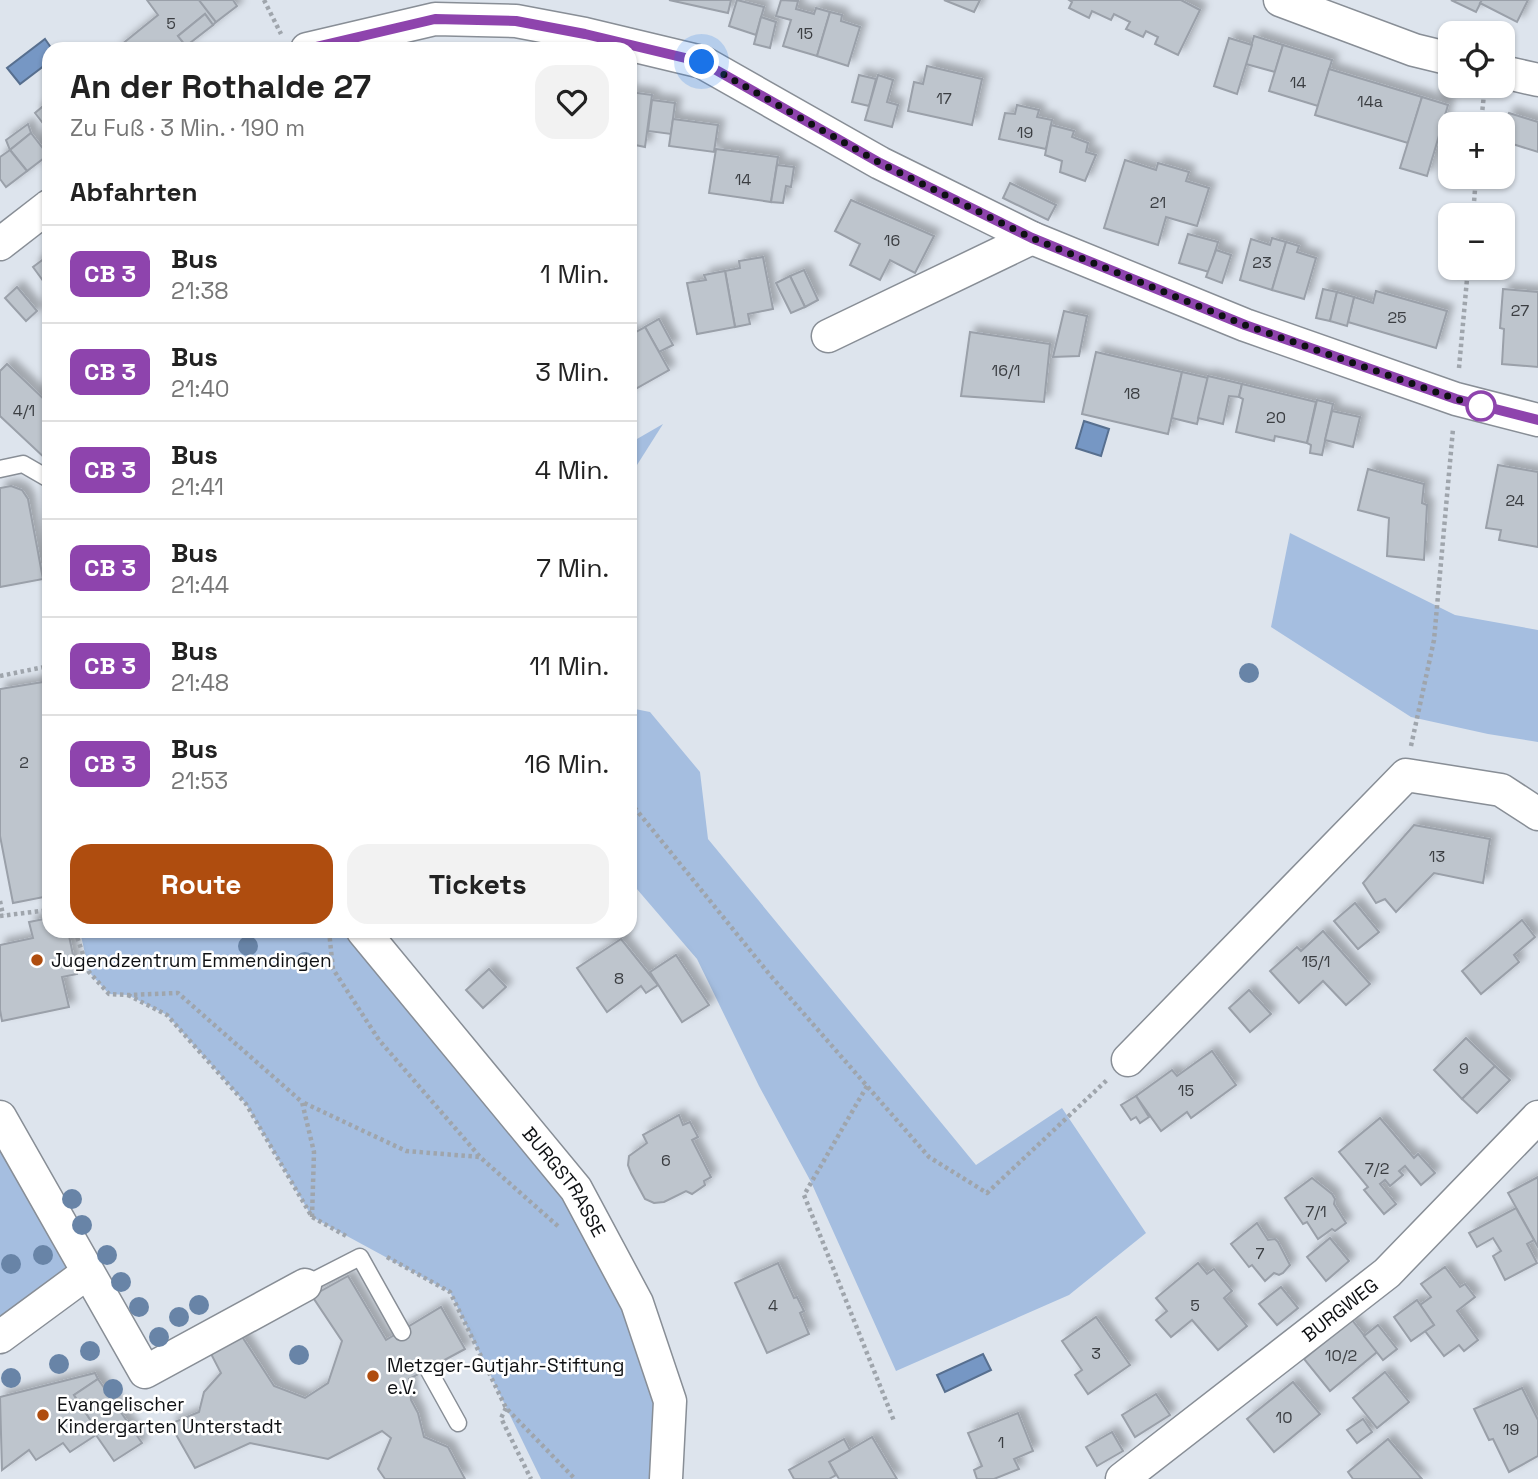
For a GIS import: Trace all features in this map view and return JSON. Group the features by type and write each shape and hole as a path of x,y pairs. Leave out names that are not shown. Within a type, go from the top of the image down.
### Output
{"street":[{"path":"1280,0 1415,50 1438,56"},
{"path":"301,42 435,19 516,21 618,42"},
{"path":"637,46 702,62 880,163 1032,238 1245,325 1456,399 1538,421"},
{"path":"1515,75 1538,80"},
{"path":"0,244 42,211"},
{"path":"828,336 1032,238"},
{"path":"1128,1060 1406,775 1501,790 1514,784 1538,814"},
{"name":"BURGSTRASSE","path":"369,938 576,1189 637,1303 670,1401 666,1479"},
{"path":"0,1117 145,1372 305,1285"},
{"name":"BURGWEG","path":"1122,1479 1387,1273 1538,1117"},
{"path":"0,1337 87,1273"}],"lane":[{"path":"0,469 23,464 42,475"},
{"path":"305,1285 360,1257 402,1332"},
{"path":"428,1369 458,1423"}],"path":[{"path":"264,0 294,42"},
{"path":"1406,775 1434,640 1467,280"},
{"path":"0,676 42,667"},
{"path":"637,811 770,975 929,1157 987,1193 1128,1060"},
{"path":"0,901 1,915 42,911"},
{"path":"77,938 89,972 109,994 178,993 302,1102 405,1151 481,1157"},
{"path":"329,938 333,970 379,1040 481,1157 561,1229"},
{"path":"128,995 167,1015 246,1104 312,1217 358,1242"},
{"path":"867,1086 804,1195 894,1421"},
{"path":"302,1102 314,1152 312,1217"},
{"path":"381,1254 450,1292 506,1408 575,1479"},
{"path":"506,1408 501,1418 531,1479"}],"shaded area":[{"path":"45,39 47,42 42,42 42,67 20,84 7,68"},
{"path":"1084,421 1109,429 1101,456 1076,448"},
{"path":"663,424 637,465 637,439"},
{"path":"1290,533 1455,615 1538,630 1538,742 1411,717 1271,627"},
{"path":"637,709 650,712 700,772 708,839 976,1165 1062,1108 1146,1233 1069,1295 896,1371 811,1182 759,1086 697,959 637,889"},
{"path":"82,938 357,938 518,1136 590,1238 627,1310 657,1408 652,1479 541,1479 450,1292 312,1217 246,1104 167,1015 128,995 109,994 89,972"},
{"path":"0,1137 72,1266 0,1320"},
{"path":"983,1354 991,1370 945,1392 937,1375"}],"building":[{"path":"147,0 199,0 216,22 213,25 205,14 178,36 183,42 125,42 158,15"},
{"path":"199,0 233,0 237,6 216,22"},
{"path":"669,0 731,0 728,13"},
{"path":"737,0 764,7 756,35 729,26"},
{"path":"781,0 798,1 796,9 814,14 816,8 830,12 817,56 783,46 791,20 776,16"},
{"path":"944,0 980,0 974,12"},
{"path":"1069,0 1181,0 1200,10 1178,55 1155,44 1158,37 1146,31 1143,37 1126,29 1130,22 1114,14 1111,20 1092,11 1089,18 1069,8 1072,2"},
{"path":"1451,0 1482,0 1476,12"},
{"path":"1482,0 1528,0 1517,22 1480,3"},
{"path":"830,12 842,15 841,21 860,27 848,66 817,56"},
{"path":"205,14 213,25 191,42 183,42 178,36"},
{"path":"761,17 776,22 770,48 754,44"},
{"path":"1254,36 1283,45 1275,72 1246,64"},
{"path":"1229,38 1252,45 1237,94 1214,86"},
{"path":"1283,45 1332,60 1318,106 1269,91"},
{"path":"927,66 982,79 972,125 908,111 914,82 923,84"},
{"path":"1329,69 1422,97 1408,143 1315,115"},
{"path":"859,75 876,79 869,106 852,102"},
{"path":"878,75 893,80 887,102 898,105 892,127 865,120"},
{"path":"637,93 652,95 645,147 637,145"},
{"path":"1422,97 1448,105 1446,112 1438,112 1438,139 1427,176 1400,168"},
{"path":"652,100 675,103 671,134 648,131"},
{"path":"1017,105 1039,110 1037,117 1052,120 1046,149 999,139 1005,113 1015,114"},
{"path":"42,107 42,122 35,113"},
{"path":"1515,115 1538,122 1538,152 1515,145"},
{"path":"673,119 718,125 714,152 669,146"},
{"path":"28,124 31,133 10,150 6,140"},
{"path":"1051,125 1074,131 1072,137 1088,143 1086,152 1096,155 1085,181 1060,172 1062,161 1045,155"},
{"path":"31,133 42,147 42,160 27,171 10,150"},
{"path":"716,149 778,157 771,202 709,193"},
{"path":"10,150 27,171 6,187 0,179 0,157"},
{"path":"1125,160 1156,170 1158,163 1189,172 1186,181 1209,188 1197,226 1166,217 1158,245 1104,228"},
{"path":"777,165 794,167 791,187 786,186 783,203 771,202"},
{"path":"1010,183 1056,205 1048,220 1003,198"},
{"path":"851,200 934,236 915,273 890,260 880,280 850,265 860,244 835,231"},
{"path":"1188,234 1218,242 1209,272 1179,263"},
{"path":"1272,238 1286,242 1272,290 1240,280 1251,239 1270,245"},
{"path":"1286,242 1299,246 1297,252 1316,258 1304,299 1272,290"},
{"path":"1216,250 1231,255 1222,283 1206,277"},
{"path":"763,257 773,309 748,314 750,324 735,327 725,271 740,268 739,261"},
{"path":"42,260 42,279 33,267"},
{"path":"804,270 818,300 805,307 790,276"},
{"path":"725,271 735,327 697,334 687,283 706,280 704,275"},
{"path":"790,276 805,307 791,313 776,283"},
{"path":"17,287 37,311 26,321 5,298"},
{"path":"1323,289 1337,292 1330,321 1316,318"},
{"path":"1503,289 1538,292 1538,367 1502,364 1504,329 1500,328"},
{"path":"1376,291 1447,311 1436,348 1348,322 1354,297 1373,303"},
{"path":"1337,292 1354,297 1347,326 1330,321"},
{"path":"1064,311 1087,316 1079,356 1053,357"},
{"path":"659,319 673,345 659,352 645,327"},
{"path":"645,327 669,370 637,388 637,331"},
{"path":"970,332 1050,344 1044,402 961,396"},
{"path":"1096,352 1182,372 1168,434 1082,414"},
{"path":"7,364 42,397 42,455 0,416 0,371"},
{"path":"1182,372 1208,378 1197,424 1172,418"},
{"path":"1208,376 1242,384 1239,397 1229,396 1223,424 1198,418"},
{"path":"1242,384 1316,402 1307,443 1275,436 1274,441 1236,432 1243,399 1239,397"},
{"path":"1317,400 1333,404 1322,455 1310,453 1311,445 1307,443"},
{"path":"1332,411 1360,417 1353,447 1325,440"},
{"path":"1498,465 1538,472 1538,547 1499,540 1501,530 1486,528"},
{"path":"1368,469 1424,484 1422,503 1427,505 1424,560 1387,556 1389,518 1358,510"},
{"path":"11,486 22,490 28,499 42,579 0,587 0,488"},
{"path":"42,682 42,897 13,903 0,836 0,689"},
{"path":"1414,825 1490,839 1483,883 1434,873 1396,912 1385,899 1376,903 1363,883"},
{"path":"1355,903 1379,932 1358,949 1334,921"},
{"name":"Jugendzentrum Emmendingen","path":"42,919 42,938 69,938 77,974 62,977 69,1007 2,1021 0,945 33,938 29,922"},
{"path":"1522,920 1535,937 1514,955 1519,962 1481,994 1462,971"},
{"path":"1323,931 1370,984 1346,1005 1323,981 1299,1003 1270,971 1297,947 1301,951"},
{"path":"621,939 658,985 646,993 641,986 607,1012 577,968"},
{"path":"676,955 709,1005 682,1022 650,972"},
{"path":"489,969 506,987 483,1008 466,990"},
{"path":"1249,990 1271,1014 1250,1032 1229,1008"},
{"path":"1466,1038 1495,1066 1462,1099 1434,1070"},
{"path":"1212,1051 1236,1085 1191,1118 1187,1112 1161,1131 1136,1096 1172,1070 1177,1076"},
{"path":"1495,1066 1510,1080 1477,1113 1462,1099"},
{"path":"1136,1096 1149,1117 1140,1123 1136,1117 1131,1120 1121,1105"},
{"path":"679,1115 683,1125 690,1122 698,1137 692,1140 711,1177 692,1194 686,1191 664,1202 654,1203 645,1199 631,1173 629,1156 647,1143 643,1135"},
{"path":"1380,1118 1414,1158 1418,1154 1435,1173 1421,1185 1405,1166 1399,1171 1403,1175 1390,1186 1385,1180 1380,1184 1396,1204 1384,1214 1364,1190 1368,1187 1339,1152"},
{"path":"1538,1177 1538,1247 1508,1193"},
{"path":"1312,1178 1332,1194 1334,1204 1346,1223 1318,1239 1307,1222 1303,1224 1285,1198"},
{"path":"1516,1208 1534,1240 1527,1244 1537,1263 1505,1280 1493,1256 1501,1251 1493,1238 1477,1247 1469,1233"},
{"path":"1257,1223 1268,1240 1275,1239 1278,1242 1290,1265 1283,1273 1274,1273 1265,1281 1252,1265 1249,1267 1231,1244"},
{"path":"1330,1238 1349,1261 1326,1281 1307,1257"},
{"path":"778,1263 794,1298 797,1297 804,1311 800,1313 809,1334 767,1353 735,1283"},
{"path":"1198,1263 1207,1274 1214,1269 1232,1291 1224,1298 1247,1326 1218,1350 1192,1320 1171,1337 1156,1320 1167,1311 1156,1298"},
{"path":"1445,1267 1460,1287 1465,1284 1475,1297 1457,1311 1478,1340 1464,1351 1459,1345 1444,1356 1425,1331 1434,1325 1420,1305 1431,1297 1421,1284"},
{"name":"Metzger-Gutjahr-Stiftung e.V.","path":"348,1276 386,1340 441,1307 465,1349 409,1379 411,1400 418,1413 424,1437 448,1447 465,1479 385,1479 378,1469 391,1438 382,1431 328,1459 250,1443 195,1468 170,1424 199,1412 204,1392 221,1373 209,1350 241,1335 274,1386 305,1398 328,1383 342,1341 312,1296"},
{"path":"1281,1287 1298,1308 1277,1325 1259,1304"},
{"path":"1417,1300 1434,1325 1411,1341 1394,1317"},
{"path":"1096,1317 1130,1365 1088,1394 1075,1375 1082,1370 1062,1341"},
{"path":"1352,1320 1377,1352 1330,1391 1304,1359"},
{"path":"1378,1325 1397,1349 1383,1360 1364,1336"},
{"path":"1385,1372 1409,1402 1377,1428 1353,1398"},
{"name":"Evangelischer Kindergarten Unterstadt","path":"95,1373 98,1379 74,1395 99,1433 70,1452 63,1443 36,1460 29,1450 2,1470 0,1397"},
{"name":"Evangelischer Kindergarten Unterstadt","path":"98,1379 142,1443 114,1461 74,1395"},
{"path":"1293,1382 1320,1414 1274,1452 1247,1419"},
{"path":"1522,1388 1538,1420 1538,1456 1509,1472 1474,1409"},
{"path":"1156,1394 1170,1415 1135,1437 1122,1415"},
{"path":"1018,1413 1033,1451 1014,1459 1019,1469 994,1479 977,1479 974,1470 982,1466 968,1433"},
{"path":"1363,1419 1372,1432 1357,1443 1347,1430"},
{"path":"1112,1432 1123,1451 1097,1466 1086,1447"},
{"path":"872,1437 897,1479 839,1479 829,1462"},
{"path":"844,1439 850,1450 829,1462 836,1475 829,1479 794,1479 789,1470"},
{"path":"1388,1439 1422,1479 1353,1479 1348,1472"}],"bus line":[{"path":"337,42 435,19 516,21 618,42"},
{"path":"637,46 702,62 880,163 1032,238 1245,325 1456,399 1538,420"}],"place":[{"name":"Jugendzentrum Emmendingen","path":"37,960"},
{"name":"Metzger-Gutjahr-Stiftung e.V.","path":"373,1376"},
{"name":"Evangelischer Kindergarten Unterstadt","path":"43,1415"}],"route":[{"path":"702,62 880,163 1032,238 1245,325 1481,406"}]}
